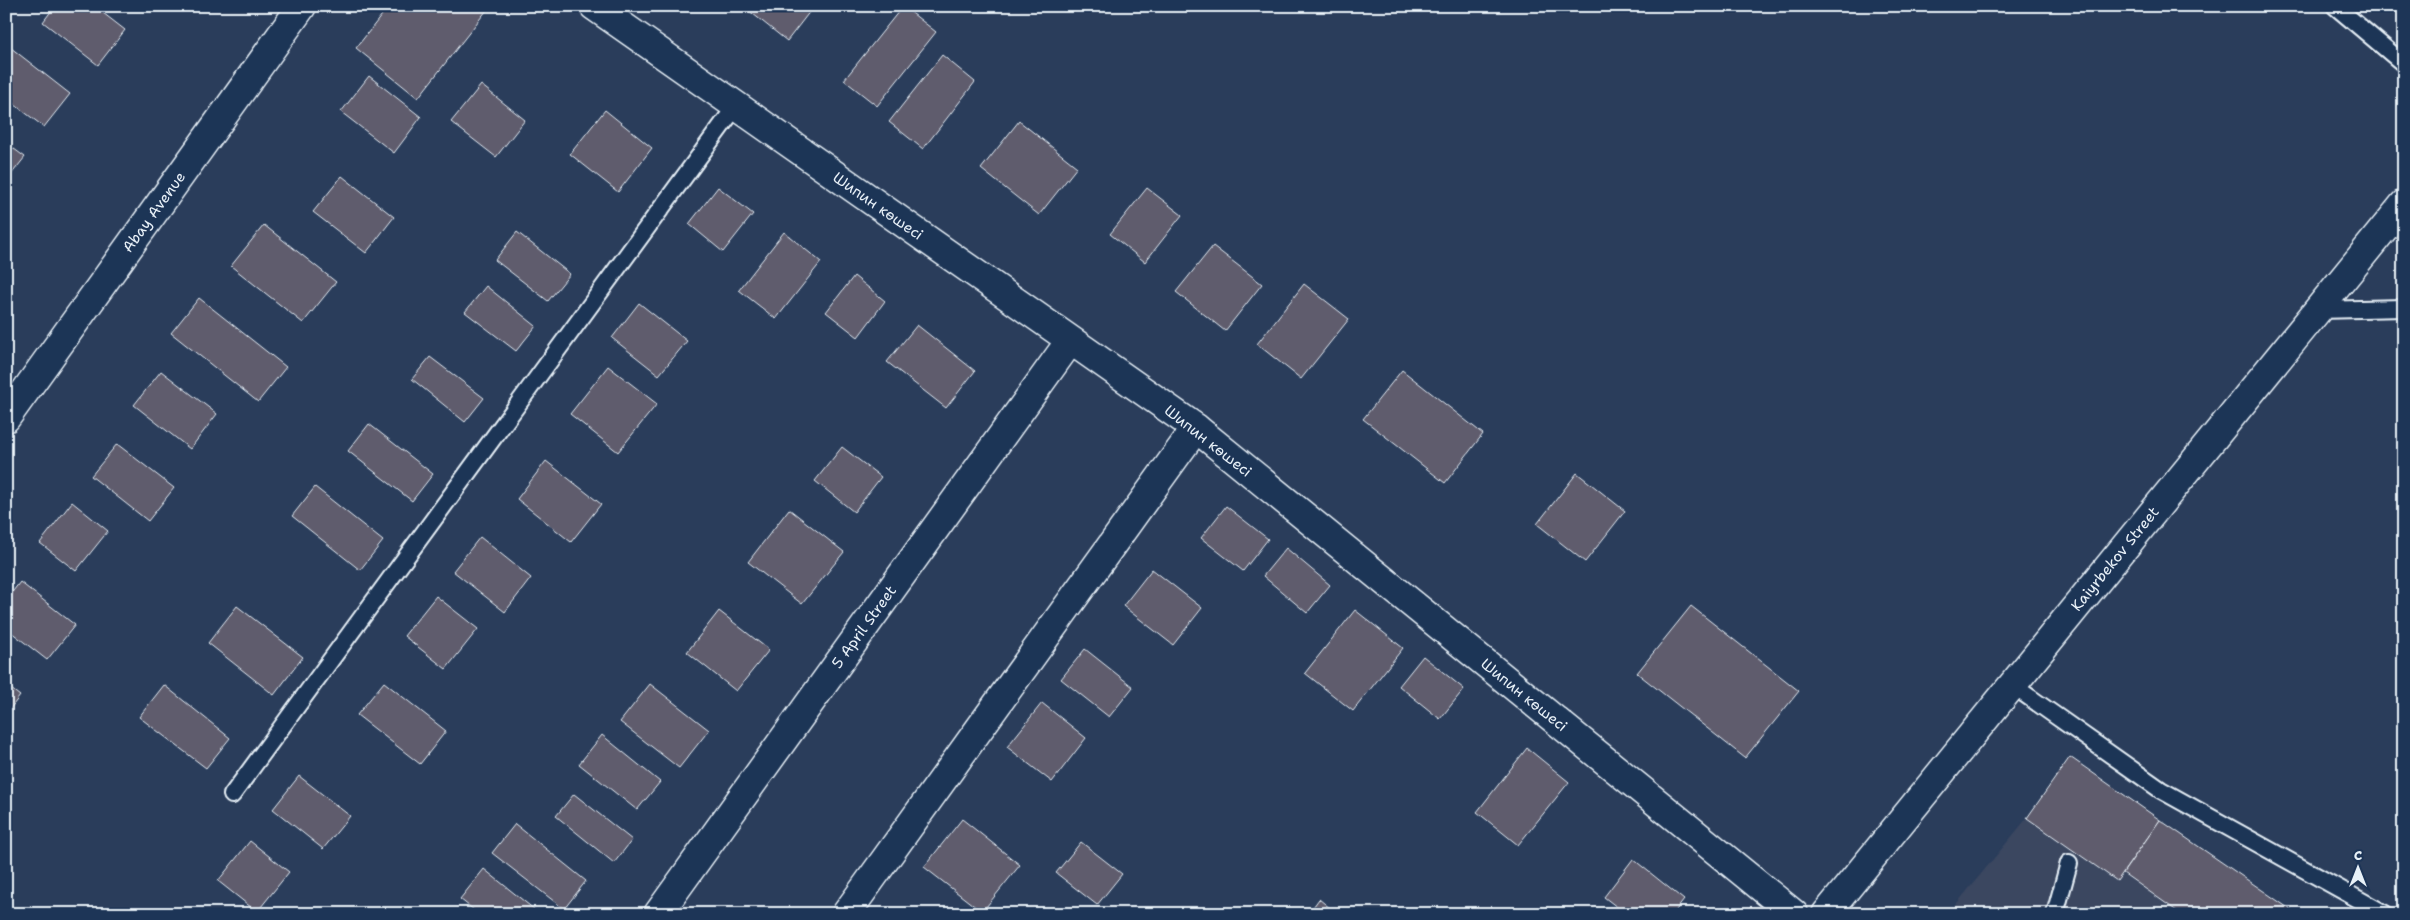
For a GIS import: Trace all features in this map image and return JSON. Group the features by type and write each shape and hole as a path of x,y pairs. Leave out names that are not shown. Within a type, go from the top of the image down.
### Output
{"street":[{"name":"Abay Avenue","path":"6,418 302,6"},
{"name":"Шипин көшесі","path":"594,6 1196,428 1794,914"},
{"name":"Kaiyrbekov Street","path":"1826,914 2404,204"},
{"name":"5 April Street","path":"658,914 1070,341"},
{"path":"846,914 1196,428"}],"lane":[{"path":"2336,6 2404,64"},
{"path":"232,795 736,106"},
{"path":"2317,310 2404,308"},
{"path":"2012,685 2160,790 2385,914"},
{"path":"2055,914 2069,863"}],"shaded area":[{"path":"2070,757 2297,914 1948,914 2027,818"}],"building":[{"path":"55,6 94,6 125,30 98,65 43,22"},
{"path":"389,6 490,6 418,98 356,48"},
{"path":"743,6 814,6 787,41"},
{"path":"903,6 936,32 877,106 844,80"},
{"path":"6,44 70,94 44,127 6,98"},
{"path":"942,55 975,82 923,149 889,122"},
{"path":"369,76 421,117 394,153 341,112"},
{"path":"481,85 525,120 496,157 451,122"},
{"path":"605,110 652,148 618,192 570,154"},
{"path":"1019,121 1077,167 1039,215 981,169"},
{"path":"6,143 25,157 6,181"},
{"path":"342,176 394,217 366,253 313,212"},
{"path":"718,187 753,214 723,252 689,224"},
{"path":"1147,188 1182,215 1145,262 1110,234"},
{"path":"264,225 336,282 303,323 231,266"},
{"path":"517,232 570,274 548,301 495,260"},
{"path":"784,232 821,262 776,319 739,290"},
{"path":"1213,246 1262,284 1225,331 1176,292"},
{"path":"854,276 885,301 858,337 826,312"},
{"path":"1304,284 1349,319 1301,379 1257,344"},
{"path":"486,286 536,326 516,351 465,312"},
{"path":"199,298 286,367 258,402 171,333"},
{"path":"639,303 687,341 659,375 612,338"},
{"path":"917,325 975,371 946,408 887,362"},
{"path":"430,357 484,398 465,422 412,379"},
{"path":"608,366 657,404 618,452 570,414"},
{"path":"1402,370 1483,434 1445,483 1363,419"},
{"path":"161,371 217,414 190,449 134,405"},
{"path":"369,424 433,474 412,501 348,451"},
{"path":"117,444 174,488 148,521 91,476"},
{"path":"842,447 881,477 854,512 815,481"},
{"path":"546,461 601,504 571,542 517,499"},
{"path":"1577,473 1625,511 1585,562 1537,524"},
{"path":"315,487 383,541 360,570 292,516"},
{"path":"72,502 108,531 76,571 40,543"},
{"path":"1226,506 1268,539 1243,571 1201,538"},
{"path":"789,509 844,552 802,604 748,562"},
{"path":"480,537 531,578 505,612 453,571"},
{"path":"1286,548 1330,585 1307,613 1263,576"},
{"path":"1152,569 1202,608 1173,645 1123,606"},
{"path":"20,582 75,625 47,660 6,628 6,600"},
{"path":"436,596 478,629 446,669 404,636"},
{"path":"237,606 303,657 274,695 208,643"},
{"path":"1691,606 1799,691 1745,758 1637,673"},
{"path":"1355,610 1403,648 1353,711 1305,673"},
{"path":"719,611 769,650 736,691 687,652"},
{"path":"1085,649 1133,687 1109,717 1061,679"},
{"path":"1423,656 1464,689 1440,719 1399,686"},
{"path":"384,682 446,731 420,764 357,715"},
{"path":"650,684 709,730 679,768 620,722"},
{"path":"6,685 20,696 6,714"},
{"path":"164,685 230,738 206,768 139,717"},
{"path":"1042,703 1086,738 1052,782 1007,747"},
{"path":"602,735 660,782 637,810 579,764"},
{"path":"1527,748 1569,782 1518,845 1477,812"},
{"path":"2070,757 2160,820 2117,881 2027,818"},
{"path":"299,776 350,816 323,849 273,809"},
{"path":"574,794 632,840 614,863 556,816"},
{"path":"962,819 1020,865 982,912 924,867"},
{"path":"2160,820 2297,914 2181,914 2123,873"},
{"path":"515,824 586,881 564,909 492,853"},
{"path":"250,841 289,872 257,912 218,881"},
{"path":"1081,842 1122,874 1097,905 1056,873"},
{"path":"1633,859 1684,900 1673,914 1626,914 1604,897"},
{"path":"484,869 540,914 479,914 460,899"},
{"path":"1319,899 1337,914 1308,914"}]}
